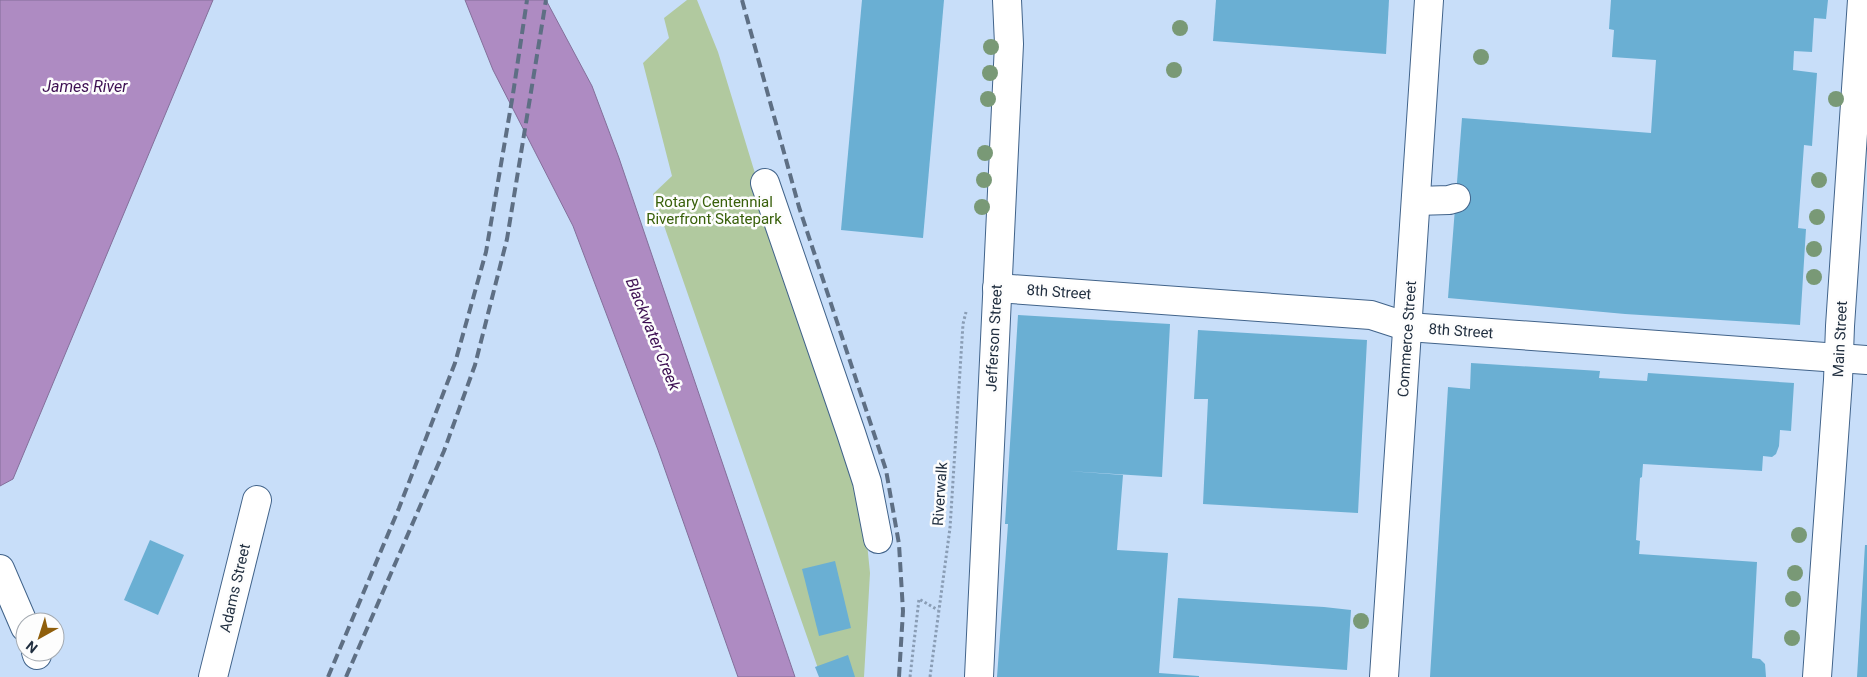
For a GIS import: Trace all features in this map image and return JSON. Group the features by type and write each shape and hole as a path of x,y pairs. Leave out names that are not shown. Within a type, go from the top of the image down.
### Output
{"street":[{"name":"Jefferson Street","path":"979,677 1009,44 1007,0"},
{"name":"Commerce Street","path":"1384,677 1429,0"},
{"name":"Main Street","path":"1816,677 1862,0"},
{"path":"765,183 854,441 867,482 878,539"},
{"path":"1416,201 1456,198"},
{"name":"8th Street","path":"997,288 1371,315 1408,327 1867,360"},
{"name":"Adams Street","path":"213,677 257,500"},
{"path":"0,569 19,612"}],"path":[{"name":"Riverwalk","path":"930,677 950,528 963,324"},
{"path":"910,677 919,599 938,610"}],"green space":[{"name":"Rotary Centennial Riverfront Skatepark","path":"687,0 697,0 718,52 769,219 848,448 866,533 870,573 864,677 821,677 653,194 672,176 643,63 669,38 664,18"}],"water":[{"name":"James River","path":"0,0 213,0 13,479 0,486"},
{"name":"Blackwater Creek","path":"465,0 546,0 592,86 619,158 795,677 738,677 658,450 573,226 493,70"}],"building":[{"path":"862,0 944,0 923,238 841,230"},
{"path":"1216,0 1389,0 1386,54 1213,41"},
{"path":"1611,0 1828,0 1826,19 1814,18 1812,52 1794,51 1793,70 1817,73 1812,146 1804,145 1798,228 1806,229 1800,325 1625,314 1448,298 1462,118 1651,133 1656,60 1612,57 1614,30 1609,29"},
{"path":"1018,315 1170,324 1162,477 1068,471 1123,475 1117,550 1168,553 1159,673 1199,677 997,677 1008,524 1005,524"},
{"path":"1198,330 1367,340 1358,513 1203,504 1208,399 1194,399"},
{"path":"1471,363 1600,371 1599,378 1647,381 1648,373 1794,383 1791,431 1780,430 1779,446 1776,454 1772,457 1763,456 1762,471 1643,464 1642,477 1640,478 1636,540 1640,541 1639,554 1757,562 1752,658 1760,659 1765,664 1766,677 1430,677 1448,387 1470,389"},
{"path":"150,540 184,555 158,615 124,600"},
{"path":"1865,545 1867,545 1867,677 1857,677"},
{"path":"835,561 851,628 819,636 802,569"},
{"path":"1178,598 1351,610 1347,670 1173,658"},
{"path":"848,655 855,677 819,677 815,667"}],"railway":[{"path":"328,677 399,508 455,363 486,252 527,0"},
{"path":"346,677 444,451 475,365 507,239 546,0"},
{"path":"742,0 799,207 886,470 899,544 903,611 899,677"}]}
